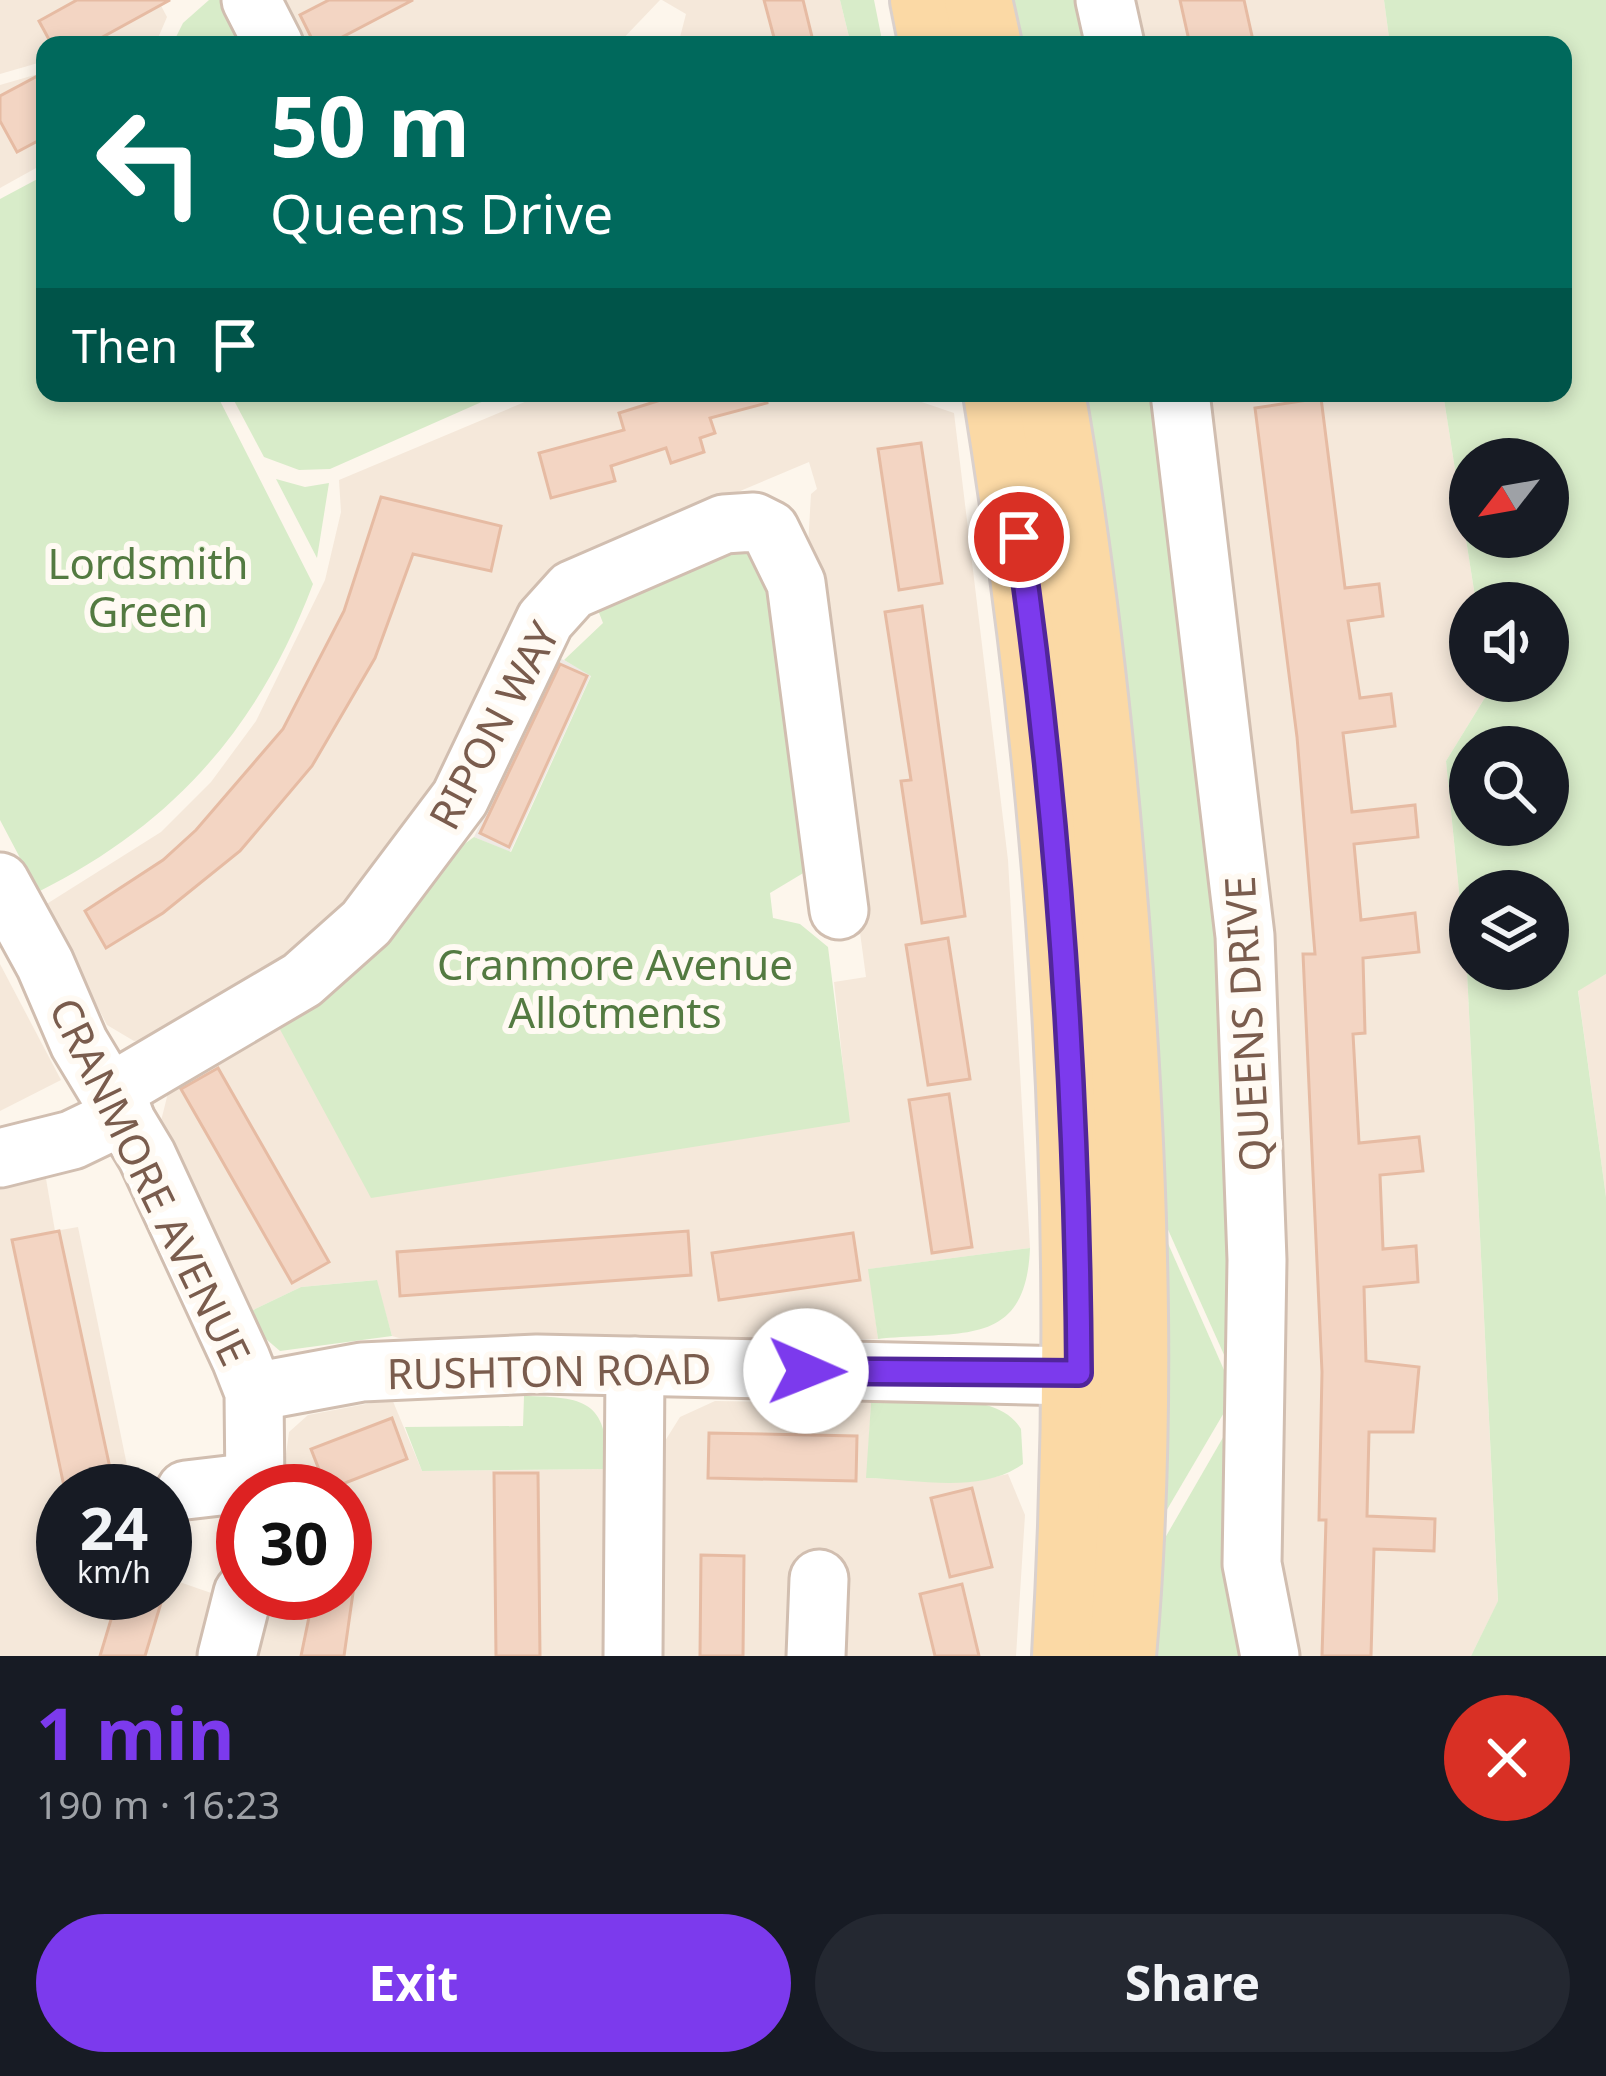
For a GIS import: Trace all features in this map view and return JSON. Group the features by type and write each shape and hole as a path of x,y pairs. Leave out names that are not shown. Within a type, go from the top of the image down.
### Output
{"main road":[{"path":"924,0 931,36"},
{"path":"978,0 986,36"},
{"path":"998,402 1030,612 1059,878 1078,1202 1107,1376 1122,1656"},
{"path":"1053,402 1086,620 1109,833 1128,1101 1107,1376 1066,1656"}],"street":[{"path":"251,0 269,36"},
{"path":"1105,0 1113,36"},
{"name":"QUEENS DRIVE","path":"1181,402 1244,937 1257,1260 1252,1564 1270,1656"},
{"name":"RIPON WAY","path":"117,1104 302,980 366,923 460,798 545,620 572,590 724,524 754,522 770,530 796,584 838,910"},
{"name":"CRANMORE AVENUE","path":"0,882 79,1043 169,1200 254,1392 255,1464"},
{"path":"0,1158 72,1140 117,1104"},
{"path":"633,1656 635,1366"},
{"name":"RUSHTON ROAD","path":"254,1392 398,1370 635,1366 1107,1376"},
{"path":"816,1656 819,1579"},
{"path":"227,1656 236,1620"}],"shaded area":[{"path":"0,0 158,0 167,17 159,36 36,36 36,64 0,74"},
{"path":"273,0 660,0 626,36 291,36"},
{"path":"662,0 840,0 849,36 680,36 686,14"},
{"path":"1119,0 1384,0 1389,36 1126,36"},
{"path":"36,75 36,168 0,188 0,85"},
{"path":"525,402 922,402 954,413 1008,860 1030,1248 869,1269 878,1339 399,1338 392,1336 376,1280 301,1287 249,1312 160,1125 169,1089 276,1022 849,1121 834,982 866,977 808,546 811,494 817,489 809,462 562,566 537,583 426,804 341,909 283,961 149,1039 134,1041 107,1025 45,905 161,832 211,782 256,721 325,580 341,512 339,480"},
{"path":"1192,402 1444,402 1450,438 1449,558 1469,558 1473,582 1449,582 1449,702 1482,702 1468,726 1449,726 1446,761 1449,846 1454,846 1457,870 1449,870 1449,990 1468,990 1498,1602 1471,1656 1282,1656"},
{"path":"558,657 591,675 510,852 474,837"},
{"path":"0,964 61,1080 0,1111"},
{"path":"1606,974 1606,1197 1578,990"},
{"path":"45,1173 55,1231 78,1227 127,1464 36,1464 36,1620 192,1620 192,1586 216,1595 199,1656 0,1656 0,1184"},
{"path":"392,1399 422,1471 607,1469 606,1656 256,1656 264,1620 372,1620 372,1464 285,1464 289,1432 308,1415"},
{"path":"715,1401 871,1403 867,1478 976,1481 1008,1474 1025,1515 1016,1656 659,1656 665,1441 680,1417"}],"green space":[{"path":"209,0 226,0 245,36 176,36 183,23"},
{"path":"840,0 874,0 881,36 849,36"},
{"path":"1001,0 1091,0 1098,36 1008,36"},
{"path":"1384,0 1606,0 1606,974 1578,991 1606,1197 1606,1656 1471,1656 1498,1601 1468,990 1569,990 1569,870 1457,870 1454,846 1569,846 1569,726 1468,726 1482,702 1569,702 1569,582 1473,582 1469,558 1569,558 1569,438 1450,438 1444,402 1572,402 1572,36 1389,36"},
{"name":"Lordsmith Green","path":"36,180 36,402 221,402 313,584 266,683 206,766 131,835 38,892 0,820 0,199"},
{"path":"235,402 482,402 330,469 299,470 264,457"},
{"path":"1075,402 1165,402 1215,794 1234,1377 1161,1214"},
{"path":"276,479 305,487 329,483 317,558"},
{"name":"Cranmore Avenue Allotments","path":"747,547 772,568 810,869 770,893 773,918 800,924 828,947 850,1122 371,1198 276,1022 456,850 474,837 511,852 591,676 564,660 603,623 596,605"},
{"path":"1162,1230 1232,1388 1232,1399 1148,1542"},
{"path":"1030,1248 1026,1281 1016,1304 1002,1319 961,1333 878,1339 868,1269"},
{"path":"377,1280 392,1336 280,1351 259,1333 249,1312 301,1287"},
{"path":"524,1396 563,1398 589,1407 603,1429 607,1469 422,1471 405,1427 523,1426"},
{"path":"952,1400 993,1407 1021,1429 1023,1464 1006,1474 968,1482 866,1478 871,1403"},
{"path":"1240,1408 1254,1656 1144,1656 1150,1564"}],"building":[{"path":"77,0 170,0 104,36 47,36 39,21"},
{"path":"329,0 413,0 344,36 310,36 300,15"},
{"path":"764,0 803,0 812,36 774,36"},
{"path":"1180,0 1244,0 1252,36 1188,36"},
{"path":"36,77 36,142 17,152 0,121 0,96"},
{"path":"654,402 767,403 710,418 715,433 700,438 704,452 671,463 666,448 611,466 615,481 551,498 539,453 624,430 619,413"},
{"path":"1322,402 1345,588 1379,584 1383,616 1348,621 1360,698 1391,694 1395,726 1343,733 1352,812 1415,805 1418,837 1354,844 1361,920 1415,913 1419,952 1363,958 1365,1033 1353,1034 1359,1143 1419,1137 1423,1171 1380,1175 1383,1249 1416,1246 1418,1282 1364,1287 1366,1361 1419,1367 1413,1432 1369,1432 1367,1516 1435,1519 1434,1551 1374,1549 1371,1656 1322,1656 1326,1520 1319,1520 1322,1372 1303,954 1315,954 1297,737 1255,408"},
{"path":"921,443 942,583 899,590 878,449"},
{"path":"381,497 501,526 491,571 413,554 375,658 312,766 240,851 163,913 106,948 85,911 163,860 196,830 283,729 344,611"},
{"path":"922,606 965,916 922,923 901,781 911,780 885,612"},
{"path":"560,664 587,676 509,847 480,833"},
{"path":"948,938 970,1079 928,1085 906,945"},
{"path":"218,1068 329,1262 292,1283 181,1089"},
{"path":"949,1094 972,1247 932,1253 909,1100"},
{"path":"59,1231 109,1464 59,1464 12,1240"},
{"path":"688,1231 691,1275 400,1296 397,1252"},
{"path":"853,1233 860,1280 719,1300 712,1253"},
{"path":"392,1418 407,1459 372,1473 372,1464 317,1464 311,1449"},
{"path":"709,1433 857,1436 856,1481 708,1478"},
{"path":"494,1473 538,1473 540,1656 496,1656"},
{"path":"972,1488 992,1567 950,1577 931,1498"},
{"path":"701,1555 744,1556 743,1656 700,1656"},
{"path":"962,1584 979,1656 935,1656 920,1594"},
{"path":"111,1620 156,1620 145,1656 100,1656"},
{"path":"308,1620 349,1620 344,1656 301,1656"}],"route":[{"path":"806,1371 1079,1373 1070,1027 1059,878 1019,537"}]}
